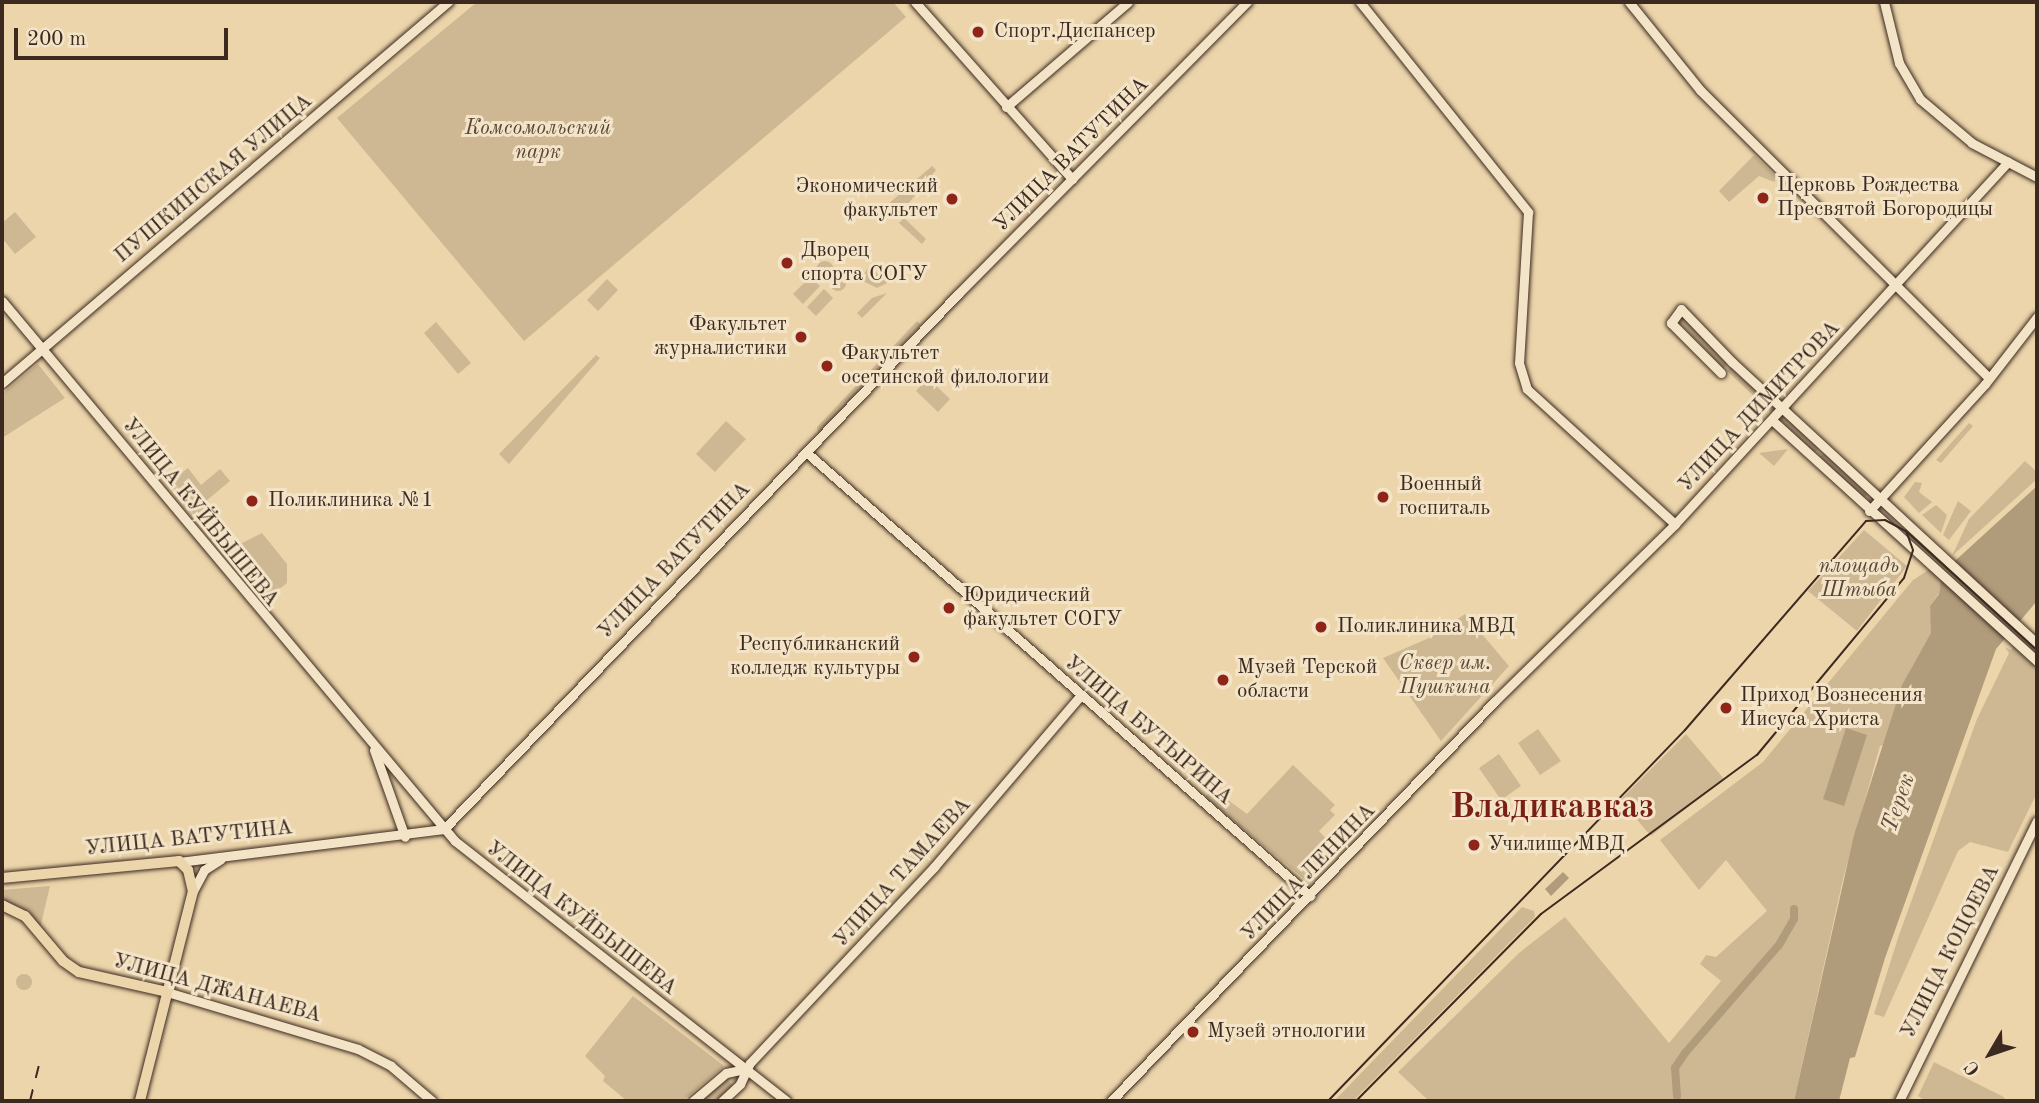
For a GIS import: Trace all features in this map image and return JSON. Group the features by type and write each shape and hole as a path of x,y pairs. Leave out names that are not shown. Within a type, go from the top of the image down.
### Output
{"main road":[{"name":"ПУШКИНСКАЯ УЛИЦА","path":"2,383 448,2"},
{"path":"915,2 1072,179"},
{"path":"1006,107 1128,2"},
{"name":"УЛИЦА ВАТУТИНА","path":"2,878 222,858 405,837 444,829 806,452 1247,2"},
{"path":"1360,2 1528,212 1519,363 1527,389 1675,524"},
{"path":"1629,2 1700,90 1989,378"},
{"path":"1884,2 1899,63 1911,88 1967,139 2037,177"},
{"name":"УЛИЦА ДИМИТРОВА","path":"1530,668 1675,524 1898,285 2008,162"},
{"name":"УЛИЦА КУЙБЫШЕВА","path":"2,302 444,829 522,898 786,1101"},
{"path":"1721,373 1671,323 1681,309 1783,409 2037,643"},
{"path":"1869,511 1989,378 2037,317"},
{"path":"1772,420 2037,661"},
{"name":"УЛИЦА БУТЫРИНА","path":"806,452 1310,897"},
{"name":"УЛИЦА ЛЕНИНА","path":"1111,1101 1530,668"},
{"name":"УЛИЦА ТАМАЕВА","path":"722,1101 740,1084 745,1069 927,875 1081,695"},
{"name":"УЛИЦА КУЙБЫШЕВА","path":"372,746 405,837"},
{"name":"УЛИЦА КОЦОЕВА","path":"1899,1101 2037,821"},
{"path":"139,1101 193,891 204,870 222,858"},
{"path":"179,862 193,880 193,891"},
{"name":"УЛИЦА ДЖАНАЕВА","path":"2,905 25,916 63,961 79,972 167,992 300,1029 381,1059 432,1101"},
{"name":"УЛИЦА ТАМАЕВА","path":"693,1101 726,1073 745,1069"}],"green space":[{"name":"Комсомольский парк","path":"477,2 893,2 906,17 524,341 337,118"},
{"path":"1754,155 1777,178 1774,182 1759,176 1729,202 1719,191"},
{"path":"932,166 936,170 898,216 887,205"},
{"path":"15,212 36,237 15,254 2,238 2,223"},
{"path":"904,218 926,239 922,244 899,223"},
{"path":"825,261 831,264 834,270 831,276 825,279 819,276 816,270 819,264"},
{"path":"869,266 887,283 877,288 861,280"},
{"path":"835,275 841,275 846,283 844,289 835,291 830,286 830,280"},
{"path":"810,277 820,286 803,304 793,294"},
{"path":"607,279 618,290 598,311 587,300"},
{"path":"824,289 833,298 816,316 807,307"},
{"path":"887,293 862,318 857,313 872,298"},
{"path":"1679,314 1728,363 1723,368 1675,318"},
{"path":"917,321 921,325 818,434 817,427"},
{"path":"436,322 471,363 458,374 424,333"},
{"path":"596,355 600,358 509,464 499,454"},
{"path":"38,364 65,398 2,438 2,394"},
{"path":"1731,367 1776,409 1772,413 1727,371"},
{"path":"928,378 950,399 938,412 916,391"},
{"path":"1781,412 1819,448 1814,453 1777,417"},
{"path":"726,421 746,439 715,472 696,454"},
{"path":"1969,423 1973,426 1941,463 1936,460"},
{"path":"1788,449 1774,466 1759,453"},
{"path":"1824,453 1868,494 1863,498 1820,457"},
{"path":"2025,461 2037,472 2037,479 1952,556 1969,519"},
{"path":"188,468 201,485 220,469 230,481 206,501 215,512 201,523 169,483"},
{"path":"1915,482 1922,483 1919,492 1932,502 1919,513 1904,497"},
{"path":"1958,501 1971,511 1949,540 1943,535"},
{"path":"1936,505 1947,515 1941,533 1922,515"},
{"name":"площадь Штыба","path":"1864,530 1907,566 1857,631 1808,591"},
{"path":"262,533 287,564 287,583 267,599 224,547 228,537 236,546"},
{"path":"1930,569 1941,578 1939,593 1930,606 1932,633 1912,667 1884,745 1880,746 1843,879 1794,1101 1429,1101 1398,1072 1519,953 1565,917 1669,1043 1721,981 1700,964 1706,955 1716,957 1767,911 1726,860 1699,890 1660,840 1763,762 1913,580"},
{"name":"Сквер им. Пушкина","path":"1465,614 1509,666 1441,741 1383,658 1429,638"},
{"path":"2014,644 2037,667 2037,793 2008,852 1970,842 1958,851 1884,1017 1874,1014 1898,938 1977,719 2009,653 2005,647 2011,650"},
{"path":"1538,729 1561,761 1540,775 1518,743"},
{"path":"1686,734 1724,779 1651,836 1620,800"},
{"path":"1499,754 1521,786 1501,800 1479,768"},
{"path":"1293,765 1335,805 1330,810 1335,815 1319,831 1331,844 1327,849 1333,855 1308,882 1205,797 1213,789 1247,814"},
{"path":"50,886 40,928 2,901 2,890"},
{"path":"1522,907 1534,911 1535,917 1353,1101 1334,1101"},
{"path":"24,974 30,976 30,988 24,990 18,988 16,982 18,976"},
{"path":"633,996 724,1066 682,1101 627,1101 603,1081 605,1076 585,1056"},
{"path":"1934,1062 2008,1101 1926,1101 1918,1096"},
{"path":"725,1077 734,1087 718,1101 697,1101"}],"water":[{"name":"Терек","path":"2037,486 2037,601 1996,649 1885,958 1855,1057 1850,1058 1839,1101 1794,1101 1854,835 1902,685 1931,633 1930,606 1939,594 1941,578 1956,560"},
{"path":"1846,728 1867,735 1844,806 1823,799"},
{"path":"1563,872 1569,878 1551,896 1545,889"}],"pier":[{"path":"1952,558 2022,624 2008,640 1939,576"}],"waterway":[{"path":"1677,1096 1675,1068 1779,945 1794,919 1794,909"}],"tram line":[{"path":"1328,1101 1685,730 1866,521 1885,520 1906,531 2037,650"},
{"path":"1356,1101 1541,914 1757,755 1904,578 1913,550 1906,531"}],"railway":[{"path":"30,1101 39,1066"}],"place":[{"name":"Спорт.Диспансер","path":"978,32"},
{"name":"Церковь Рождества Пресвятой Богородицы","path":"1763,198"},
{"name":"Экономический факультет","path":"952,199"},
{"name":"Дворец спорта СОГУ","path":"787,263"},
{"name":"Факультет журналистики","path":"801,337"},
{"name":"Факультет осетинской филологии","path":"827,366"},
{"name":"Военный госпиталь","path":"1383,497"},
{"name":"Поликлиника №1","path":"252,501"},
{"name":"Юридический факультет СОГУ","path":"949,608"},
{"name":"Поликлиника МВД","path":"1321,627"},
{"name":"Республиканский колледж культуры","path":"914,657"},
{"name":"Музей Терской области","path":"1223,680"},
{"name":"Приход Вознесения Иисуса Христа","path":"1726,708"},
{"name":"Училище МВД","path":"1474,845"},
{"name":"Музей этнологии","path":"1193,1032"}],"district":[{"name":"Владикавказ","path":"1552,808"}]}
